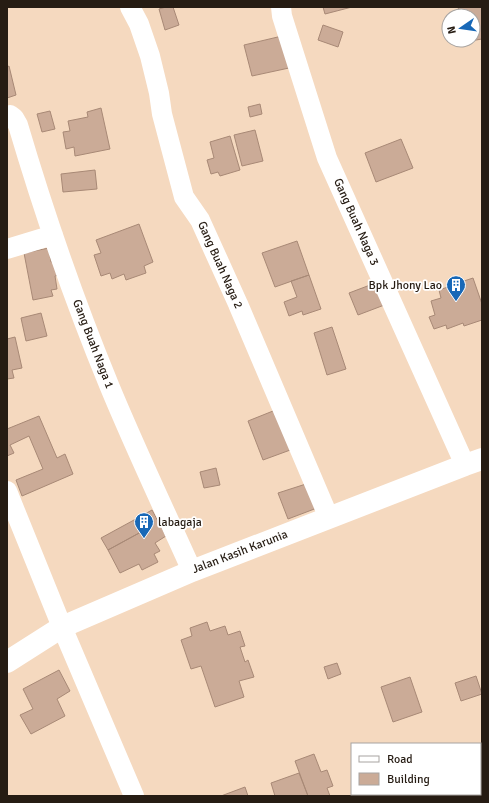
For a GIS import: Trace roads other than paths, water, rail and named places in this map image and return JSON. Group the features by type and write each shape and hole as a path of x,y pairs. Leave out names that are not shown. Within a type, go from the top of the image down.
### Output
{"street":[{"name":"Gang Buah Naga 2","path":"130,7 139,24 150,56 159,93 165,128 184,197 200,220 238,304 329,518"},
{"name":"Gang Buah Naga 3","path":"281,12 327,158 474,462"},
{"name":"Gang Buah Naga 1","path":"7,116 10,115 14,118 18,125 40,197 70,284 109,385 192,570"},
{"path":"7,249 53,235"},
{"name":"Jalan Kasih Karunia","path":"7,662 62,627 192,570 474,462"},
{"path":"7,491 62,627 134,796"}],"place":[{"name":"Bpk Jhony Lao","path":"456,302"},
{"name":"labagaja","path":"144,539"}]}
